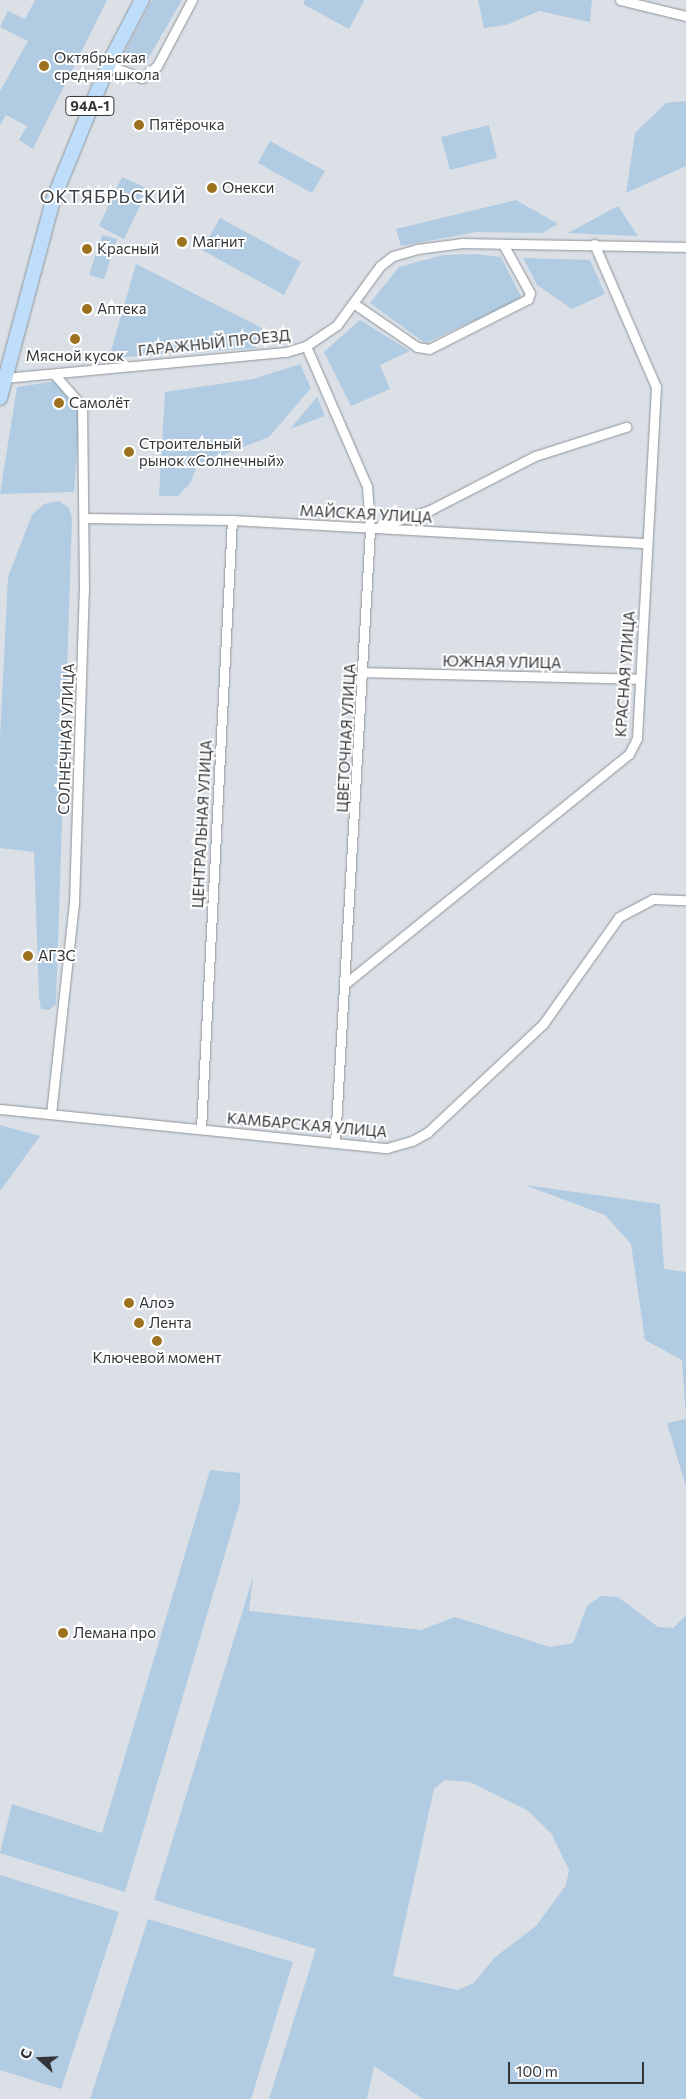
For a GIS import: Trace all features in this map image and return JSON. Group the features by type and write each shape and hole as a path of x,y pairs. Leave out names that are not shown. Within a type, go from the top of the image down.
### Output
{"main road":[{"name":"94А-1","path":"0,398 53,200 108,65 142,0"}],"street":[{"path":"108,65 142,78 157,66 192,0"},
{"path":"620,0 686,16"},
{"name":"ГАРАЖНЫЙ ПРОЕЗД","path":"4,378 286,352 306,346 337,326 356,305 368,282 393,256 463,243 686,247"},
{"path":"356,305 417,347 429,349 528,300 530,293 503,244"},
{"name":"КРАСНАЯ УЛИЦА","path":"346,983 629,754 637,738 646,543 656,387 594,244"},
{"name":"ЦВЕТОЧНАЯ УЛИЦА","path":"306,346 367,486 370,529 346,983 335,1143"},
{"name":"СОЛНЕЧНАЯ УЛИЦА","path":"52,1114 74,903 84,518 82,406 54,374"},
{"path":"370,529 430,510 535,456 626,428"},
{"name":"МАЙСКАЯ УЛИЦА","path":"84,518 232,520 646,543"},
{"name":"ЦЕНТРАЛЬНАЯ УЛИЦА","path":"200,1129 232,520"},
{"name":"ЮЖНАЯ УЛИЦА","path":"363,672 640,679"},
{"name":"КАМБАРСКАЯ УЛИЦА","path":"0,1109 387,1148 428,1132 543,1024 618,917 653,899 686,900"}],"shaded area":[{"name":"Октябрьская средняя школа","path":"35,0 107,0 33,149 19,140 27,126 6,115 0,125 0,91 28,41 0,27 8,11 25,19"},
{"path":"152,0 182,0 145,64 119,63"},
{"path":"305,0 364,1 349,29 303,4"},
{"path":"478,0 592,0 590,22 539,11 506,25 484,28"},
{"path":"686,101 686,166 626,193 635,133 666,103"},
{"path":"489,125 497,158 450,170 441,137"},
{"path":"270,141 325,171 312,193 258,163"},
{"path":"122,177 148,189 124,239 99,226"},
{"path":"516,200 558,224 542,233 476,232 401,246 396,229"},
{"path":"618,206 638,236 568,233"},
{"path":"220,218 301,262 284,295 202,250"},
{"path":"102,235 117,239 104,279 89,275"},
{"path":"474,254 501,257 522,299 425,343 370,303 399,267 443,255"},
{"path":"523,258 590,260 605,294 572,309 537,285"},
{"path":"136,264 264,329 255,348 109,358"},
{"path":"360,320 410,351 380,365 390,389 351,406 324,352"},
{"path":"300,364 311,388 269,437 197,465 191,482 178,496 159,496 165,392 253,379"},
{"path":"57,381 80,413 74,492 0,494 17,387"},
{"path":"317,397 325,416 290,429"},
{"path":"59,501 69,508 72,518 56,1004 49,1010 41,1009 39,998 34,852 0,848 0,738 8,577 32,515 44,504"},
{"path":"0,1125 40,1136 0,1191"},
{"path":"525,1185 660,1204 664,1269 686,1272 686,1419 682,1360 645,1340 631,1244 605,1215"},
{"path":"686,1419 686,1487 667,1423"},
{"path":"210,1470 240,1473 240,1503 125,1892 0,1853 12,1804 102,1833"},
{"path":"253,1577 249,1611 421,1630 455,1617 550,1647 573,1643 587,1606 601,1596 618,1597 658,1627 673,1628 686,1615 686,2099 423,2099 374,2066 367,2099 269,2099 316,1949 154,1900","holes":["445,1780 470,1782 527,1810 551,1833 569,1870 566,1885 536,1926 494,1958 474,1983 458,1990 393,1976 434,1789"]},
{"path":"0,1875 119,1912 61,2089 0,2070"},
{"path":"148,1919 293,1962 251,2099 90,2099"}],"place":[{"name":"Октябрьская средняя школа","path":"44,66"},
{"name":"Пятёрочка","path":"139,125"},
{"name":"Онекси","path":"212,188"},
{"name":"Магнит","path":"182,242"},
{"name":"Красный","path":"87,249"},
{"name":"Аптека","path":"87,309"},
{"name":"Мясной кусок","path":"75,339"},
{"name":"Самолёт","path":"59,403"},
{"name":"Строительный рынок «Солнечный»","path":"129,452"},
{"name":"АГЗС","path":"28,956"},
{"name":"Алоэ","path":"129,1303"},
{"name":"Лента","path":"139,1323"},
{"name":"Ключевой момент","path":"157,1341"},
{"name":"Лемана про","path":"63,1633"}],"district":[{"name":"ОКТЯБРЬСКИЙ","path":"113,196"}]}
